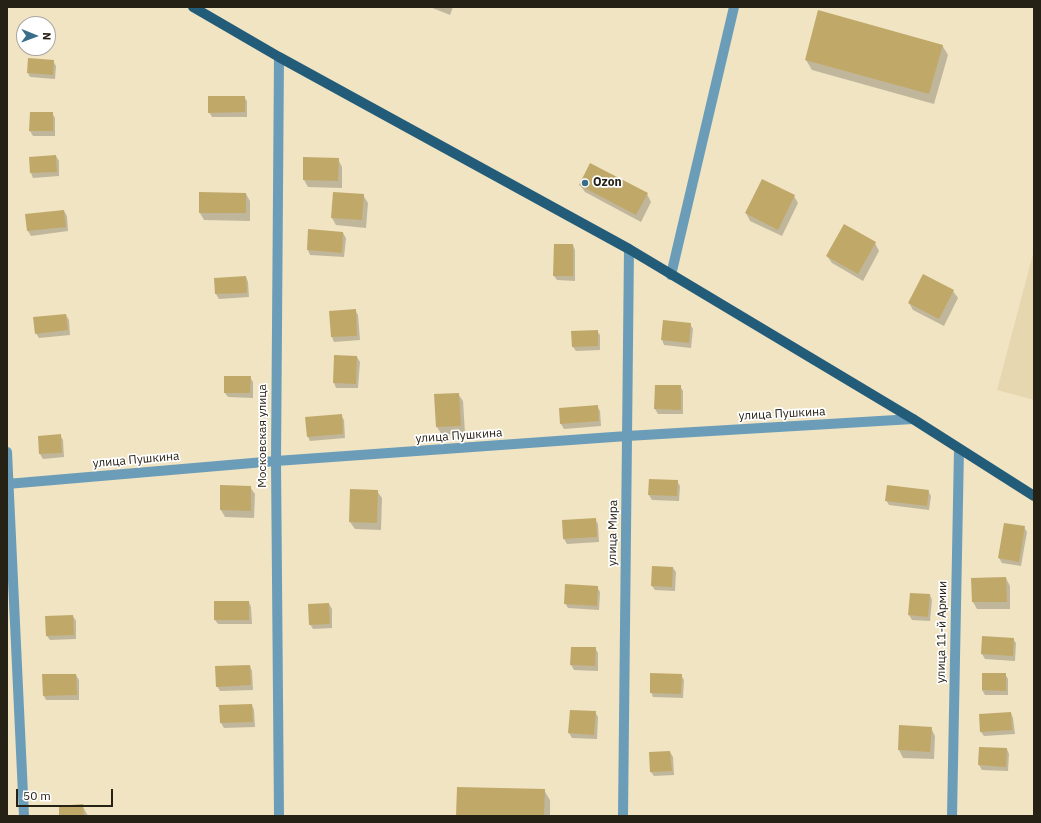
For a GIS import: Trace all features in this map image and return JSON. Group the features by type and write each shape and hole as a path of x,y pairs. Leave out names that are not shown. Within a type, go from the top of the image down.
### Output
{"main road":[{"path":"193,7 279,57 671,274 913,420 1034,496"}],"street":[{"path":"671,274 734,7"},
{"name":"Московская улица","path":"279,57 276,461 279,816"},
{"name":"улица Мира","path":"623,816 629,250"},
{"name":"улица Пушкина","path":"8,484 276,461 627,436 913,420"},
{"name":"улица 11-й Армии","path":"952,816 959,449"},
{"path":"7,452 24,816"}],"shaded area":[{"path":"1034,254 1034,400 997,390"}],"building":[{"path":"818,10 943,45 929,94 805,60"},
{"path":"28,58 54,60 53,75 27,73"},
{"path":"208,96 245,96 245,112 208,113"},
{"path":"30,112 53,112 53,131 29,131"},
{"path":"56,155 57,172 30,173 29,157"},
{"path":"303,157 339,158 338,181 303,180"},
{"path":"590,163 648,193 636,215 579,185"},
{"path":"762,179 795,195 778,230 745,213"},
{"path":"199,192 246,193 246,213 199,213"},
{"path":"333,192 364,194 362,220 331,218"},
{"path":"64,210 66,227 27,231 25,214"},
{"path":"844,224 876,242 858,274 826,256"},
{"path":"308,229 343,232 342,253 307,250"},
{"path":"554,244 573,244 573,276 553,276"},
{"path":"923,274 954,290 939,319 908,303"},
{"path":"246,276 247,293 215,294 214,278"},
{"path":"356,309 357,336 331,337 329,311"},
{"path":"66,314 68,330 35,334 33,317"},
{"path":"663,320 691,323 689,343 661,340"},
{"path":"598,330 598,346 572,347 571,331"},
{"path":"334,355 357,356 356,384 333,383"},
{"path":"224,376 251,376 250,393 224,393"},
{"path":"655,385 681,385 681,410 654,409"},
{"path":"459,393 461,426 436,427 434,394"},
{"path":"598,405 599,421 560,424 559,408"},
{"path":"342,414 343,434 307,437 305,417"},
{"path":"61,434 62,453 39,454 38,436"},
{"path":"649,479 678,480 677,496 648,495"},
{"path":"220,485 251,486 251,511 220,510"},
{"path":"887,485 929,490 927,506 885,501"},
{"path":"350,489 378,490 377,523 349,522"},
{"path":"596,518 597,537 563,539 562,520"},
{"path":"1004,523 1025,526 1019,562 998,558"},
{"path":"652,566 673,567 672,587 651,586"},
{"path":"1006,577 1007,602 972,602 971,578"},
{"path":"565,584 598,586 597,606 564,604"},
{"path":"910,593 930,594 928,617 908,615"},
{"path":"214,601 249,601 249,620 214,620"},
{"path":"329,603 330,624 309,625 308,604"},
{"path":"73,615 74,635 46,636 45,616"},
{"path":"982,636 1014,638 1013,656 981,654"},
{"path":"571,647 596,647 595,666 570,665"},
{"path":"250,665 251,685 216,687 215,666"},
{"path":"650,673 682,674 681,694 650,693"},
{"path":"982,673 1006,673 1006,691 982,690"},
{"path":"42,674 76,674 77,695 43,696"},
{"path":"252,704 253,722 220,723 219,705"},
{"path":"570,710 596,711 594,735 568,733"},
{"path":"1011,712 1012,730 980,732 979,714"},
{"path":"899,725 932,727 930,752 898,750"},
{"path":"979,747 1007,748 1006,767 978,765"},
{"path":"670,751 672,771 650,772 649,752"},
{"path":"457,787 545,789 544,816 456,816"},
{"path":"83,804 84,816 59,816 59,806"}],"place":[{"name":"Ozon","path":"585,183"}]}
